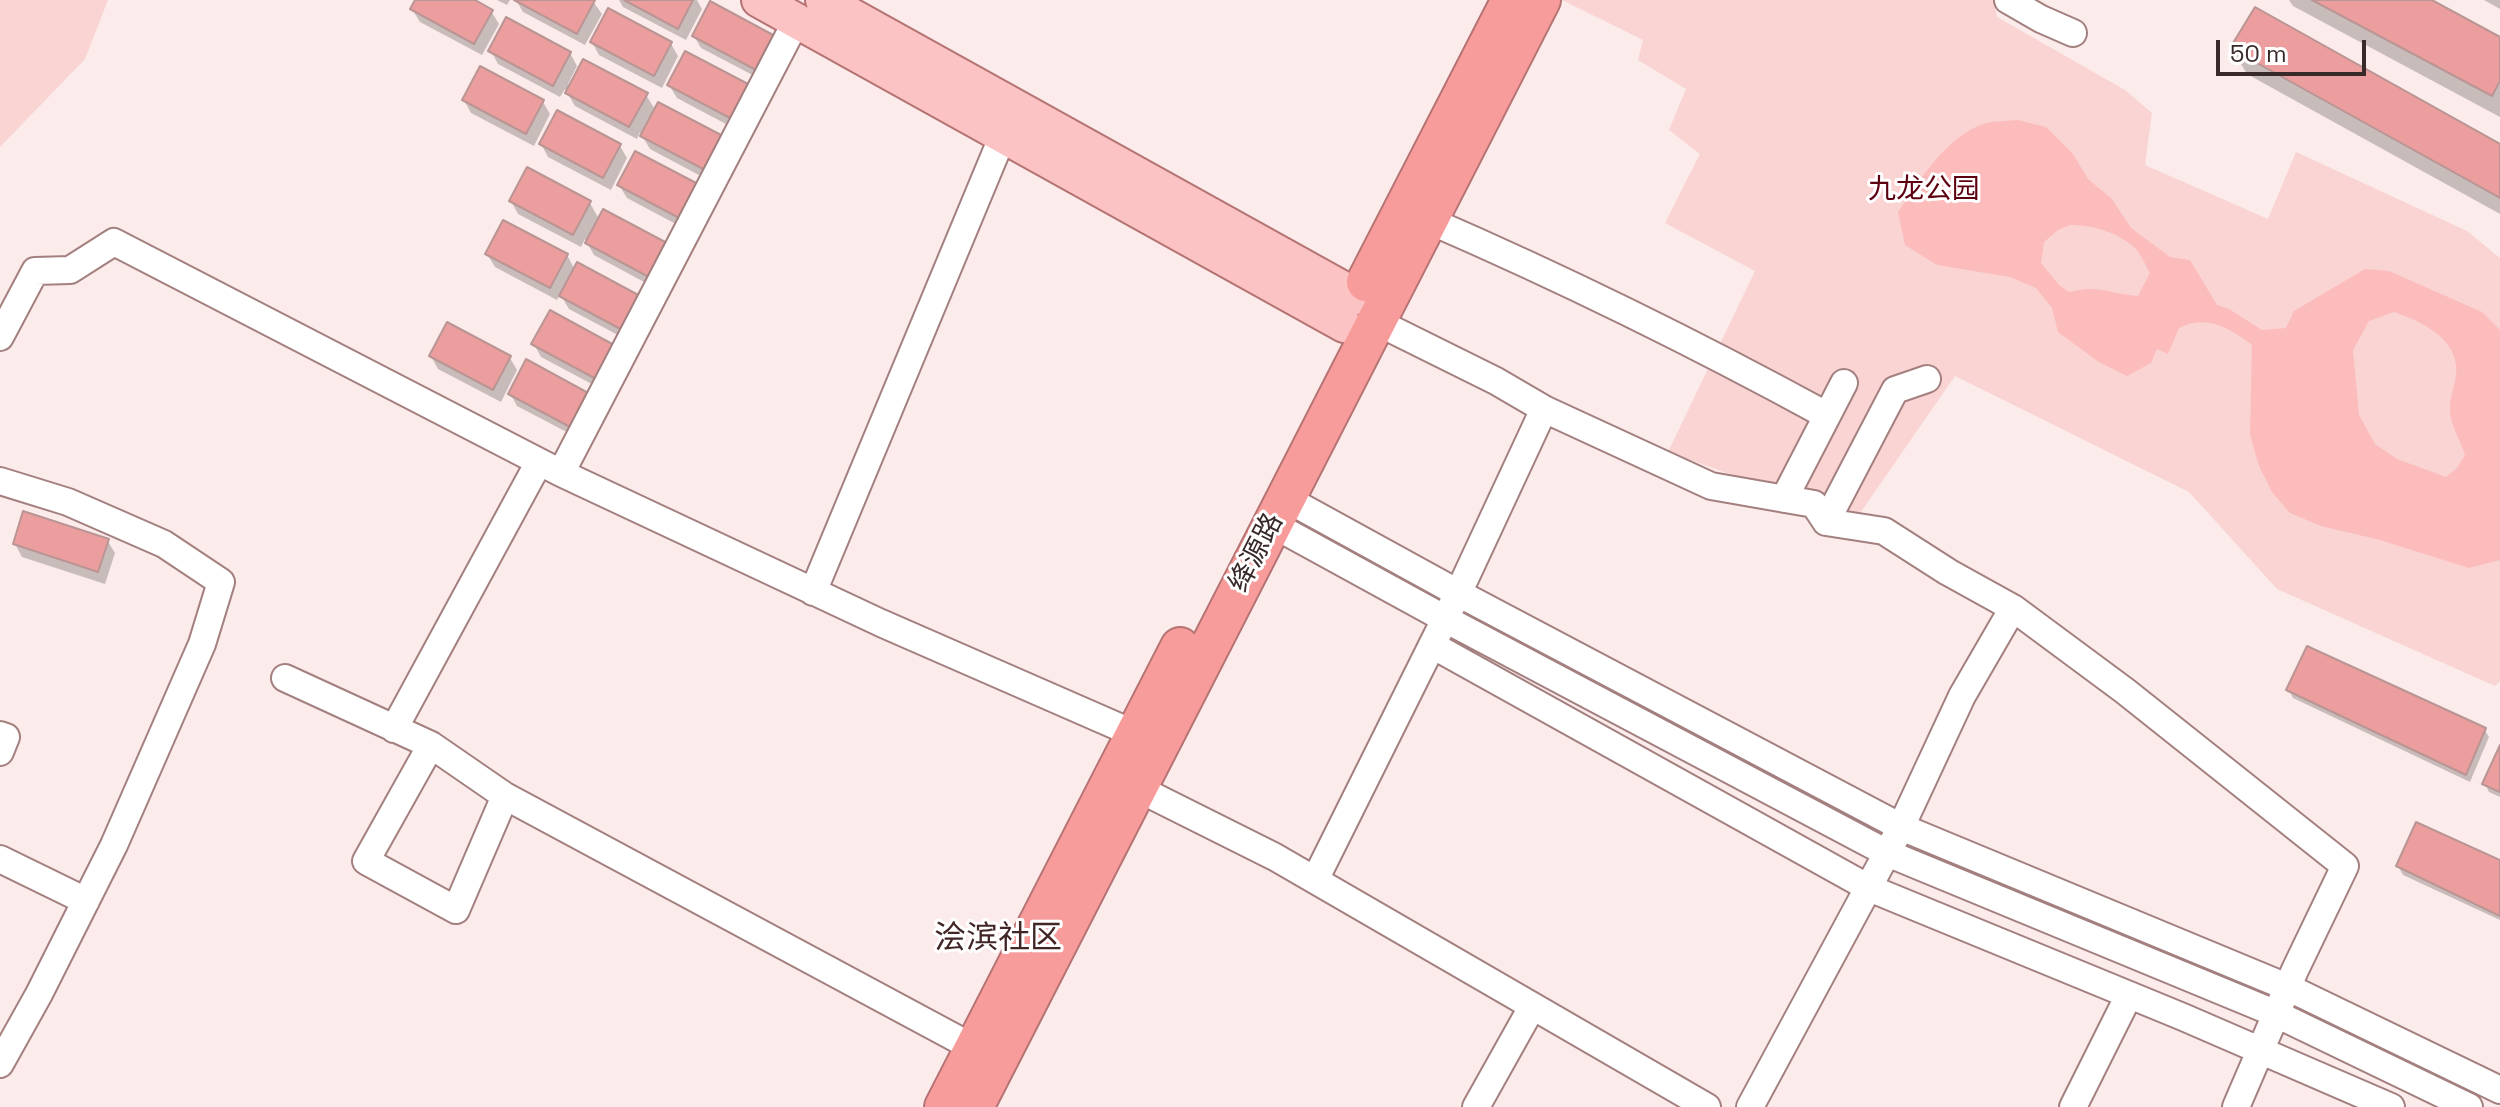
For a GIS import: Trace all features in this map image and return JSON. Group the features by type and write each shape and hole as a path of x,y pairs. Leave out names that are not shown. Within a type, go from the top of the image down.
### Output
{"highway":[{"name":"绛源路","path":"944,1107 1135,734 1359,314 1511,0"},
{"name":"绛源路","path":"974,1107 1278,511 1359,314 1428,220 1541,0"}],"main road":[{"path":"759,0 792,21 1010,121"},
{"path":"823,0 1010,121 1359,314"}],"street":[{"path":"2008,0 2073,33"},
{"path":"394,729 550,467 792,21"},
{"path":"813,592 1010,121"},
{"path":"1428,220 1715,355 1826,415"},
{"path":"0,337 35,271 70,270 114,242 550,467 813,592 1135,734"},
{"path":"1359,314 1496,381 1544,409 1711,486 1814,504 1826,522 1884,531 1948,572 2013,608 2125,691 2345,866 2287,987 2236,1107"},
{"path":"1826,522 1895,390 1927,379"},
{"path":"1784,499 1844,383"},
{"path":"1315,880 1458,593 1544,409"},
{"path":"0,481 68,502 164,544 221,582 202,644 114,845 0,1064"},
{"path":"1278,511 1458,593 1901,827 2287,987 2500,1090"},
{"path":"1278,511 1445,619 1887,853 2276,1014 2469,1107"},
{"path":"1750,1107 1901,827 1962,696 2013,608"},
{"path":"1432,645 1869,888 2391,1107"},
{"path":"285,678 431,745 505,796 974,1048"},
{"path":"0,735 6,737 0,752"},
{"path":"431,745 366,861 456,910 505,796"},
{"path":"1137,788 1275,857 1707,1107"},
{"path":"0,859 86,901"},
{"path":"2073,1107 2129,995"},
{"path":"1476,1107 1532,1007"}],"green space":[{"path":"0,0 108,0 85,59 0,147"},
{"name":"九龙公园","path":"1562,0 1994,0 1997,17 2125,90 2152,113 2145,165 2268,219 2296,152 2467,231 2500,258 2500,681 2495,686 2277,589 2189,492 1955,376 1856,519 1668,452 1755,271 1665,223 1700,154 1669,130 1686,89 1638,60 1643,40"}],"shaded area":[{"path":"2018,120 2046,127 2073,154 2088,179 2112,199 2131,228 2170,257 2190,260 2217,305 2262,330 2286,328 2294,311 2365,269 2389,271 2482,312 2500,330 2500,560 2469,568 2380,540 2321,526 2290,513 2272,492 2259,466 2250,435 2252,345 2226,328 2199,322 2179,328 2168,354 2157,349 2151,363 2127,376 2099,362 2058,332 2052,308 2036,288 2010,277 1937,265 1905,245 1898,212 1936,160 1959,137 1972,129 1986,123","holes":["2070,225 2106,231 2137,250 2150,273 2138,296 2097,289 2069,292 2059,285 2041,263 2044,242","2394,312 2433,331 2453,355 2456,371 2450,414 2465,455 2457,468 2446,477 2397,459 2375,444 2359,415 2353,350 2369,321"]}],"building":[{"path":"415,0 475,0 493,10 474,44 410,9"},
{"path":"514,0 595,0 577,34"},
{"path":"624,0 693,0 678,29"},
{"path":"2312,0 2432,0 2500,37 2500,81 2492,96"},
{"path":"710,1 775,36 756,70 692,36"},
{"path":"2255,7 2500,144 2500,198 2230,48"},
{"path":"608,8 672,42 654,76 590,42"},
{"path":"506,17 571,52 553,86 488,51"},
{"path":"685,51 750,85 732,119 667,85"},
{"path":"583,59 648,93 629,127 565,93"},
{"path":"480,66 544,100 526,134 462,100"},
{"path":"658,102 723,136 705,170 640,136"},
{"path":"557,110 621,144 603,178 539,144"},
{"path":"635,151 700,185 681,219 617,185"},
{"path":"527,167 591,201 573,235 509,201"},
{"path":"603,209 667,243 649,277 585,243"},
{"path":"503,220 568,254 550,288 485,254"},
{"path":"577,262 642,297 624,331 559,296"},
{"path":"550,310 614,345 596,379 531,344"},
{"path":"447,322 511,356 493,390 429,356"},
{"path":"526,359 590,394 572,428 508,394"},
{"path":"23,511 109,539 98,572 13,544"},
{"path":"2307,646 2486,728 2466,775 2286,690"},
{"path":"2500,745 2500,792 2482,784"},
{"path":"2416,822 2500,860 2500,916 2396,866"}],"district":[{"name":"浍滨社区","path":"998,939"}]}
